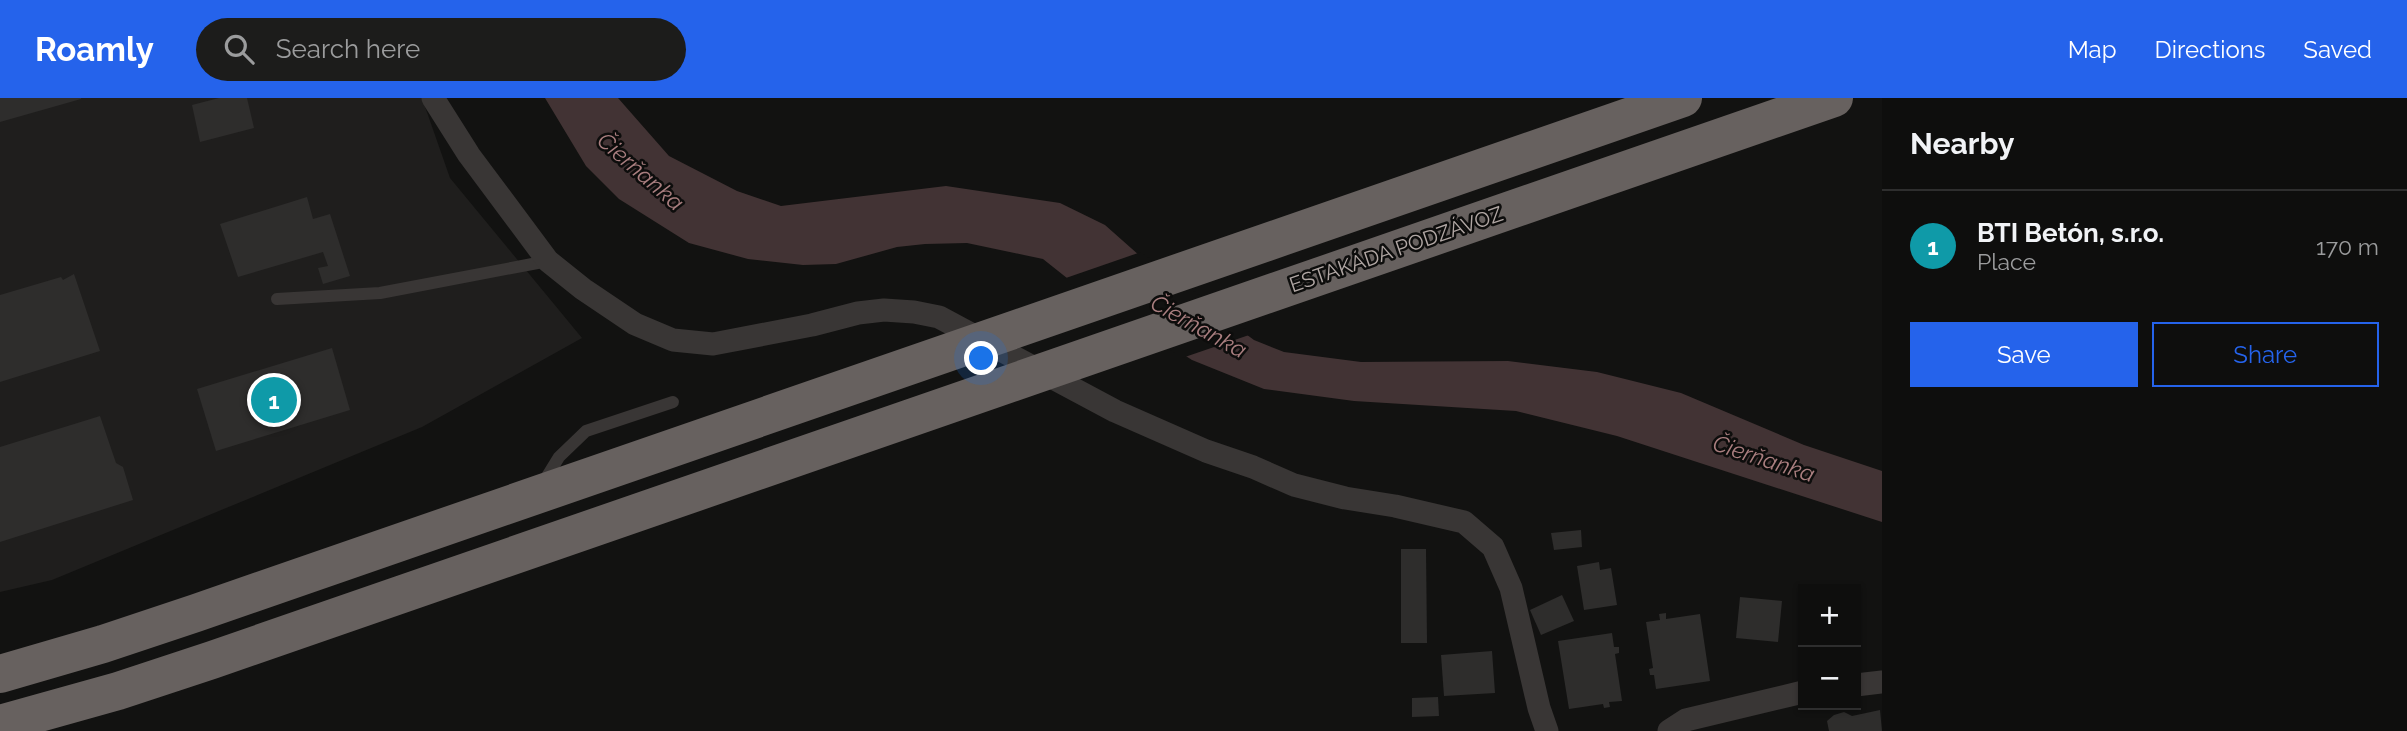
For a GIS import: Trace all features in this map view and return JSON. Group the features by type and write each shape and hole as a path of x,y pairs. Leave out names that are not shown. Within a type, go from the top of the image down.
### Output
{"highway":[{"path":"0,674 196,613 1683,98"},
{"name":"ESTAKÁDA PODZÁVOZ","path":"0,724 118,691 1833,98"}],"street":[{"path":"433,98 469,155 548,261 583,289 635,324 674,340 713,344 812,325 858,313 884,310 939,317 1115,411 1206,451 1294,485 1464,522 1493,547 1511,588 1539,708 1547,731"},
{"path":"1861,684 1882,682"},
{"path":"1669,731 1686,720 1798,693"}],"lane":[{"path":"277,299 380,293 548,261"},
{"path":"536,496 559,457 586,432 673,402"}],"shaded area":[{"path":"0,98 422,98 450,178 582,338 422,427 52,580 0,592"}],"water":[{"name":"Čierňanka","path":"545,98 618,98 669,156 737,191 781,206 946,186 1060,203 1105,225 1140,256 1254,340 1284,352 1361,362 1508,361 1597,372 1681,393 1804,445 1882,471 1882,522 1617,436 1516,411 1354,401 1264,389 1192,360 1077,286 1043,259 967,243 925,244 897,247 836,264 803,265 748,259 689,243 619,199 586,166"}],"pier":[{"path":"1141,252 1252,334 1182,358 1063,279"}],"building":[{"path":"0,98 81,98 81,99 0,122"},
{"path":"219,98 247,98 254,128 200,142 192,105"},
{"path":"307,197 313,219 330,214 350,276 323,284 318,268 328,266 323,252 238,277 220,224"},
{"path":"74,274 100,351 0,382 0,295 61,277 63,280"},
{"path":"332,348 350,410 216,451 197,389"},
{"path":"100,416 116,463 123,467 133,500 0,542 0,447"},
{"path":"1581,530 1582,547 1554,550 1551,533"},
{"path":"1401,549 1426,549 1427,643 1401,643"},
{"path":"1599,562 1600,570 1611,568 1617,605 1584,610 1577,566"},
{"path":"1562,595 1574,621 1541,635 1530,610"},
{"path":"1740,597 1782,601 1778,642 1736,638"},
{"path":"1666,613 1666,619 1700,614 1710,681 1656,689 1654,675 1650,675 1649,669 1653,668 1646,622 1660,620 1659,614"},
{"path":"1612,633 1614,647 1619,647 1619,653 1615,654 1622,701 1609,702 1610,707 1604,708 1603,704 1569,709 1558,641"},
{"path":"1492,651 1495,693 1444,696 1441,655"},
{"path":"1438,697 1439,716 1412,717 1412,698"},
{"path":"1880,710 1882,731 1829,731 1827,721 1834,715 1844,712 1852,716"}],"place":[{"name":"BTI Betón, s.r.o.","path":"274,400"}]}
